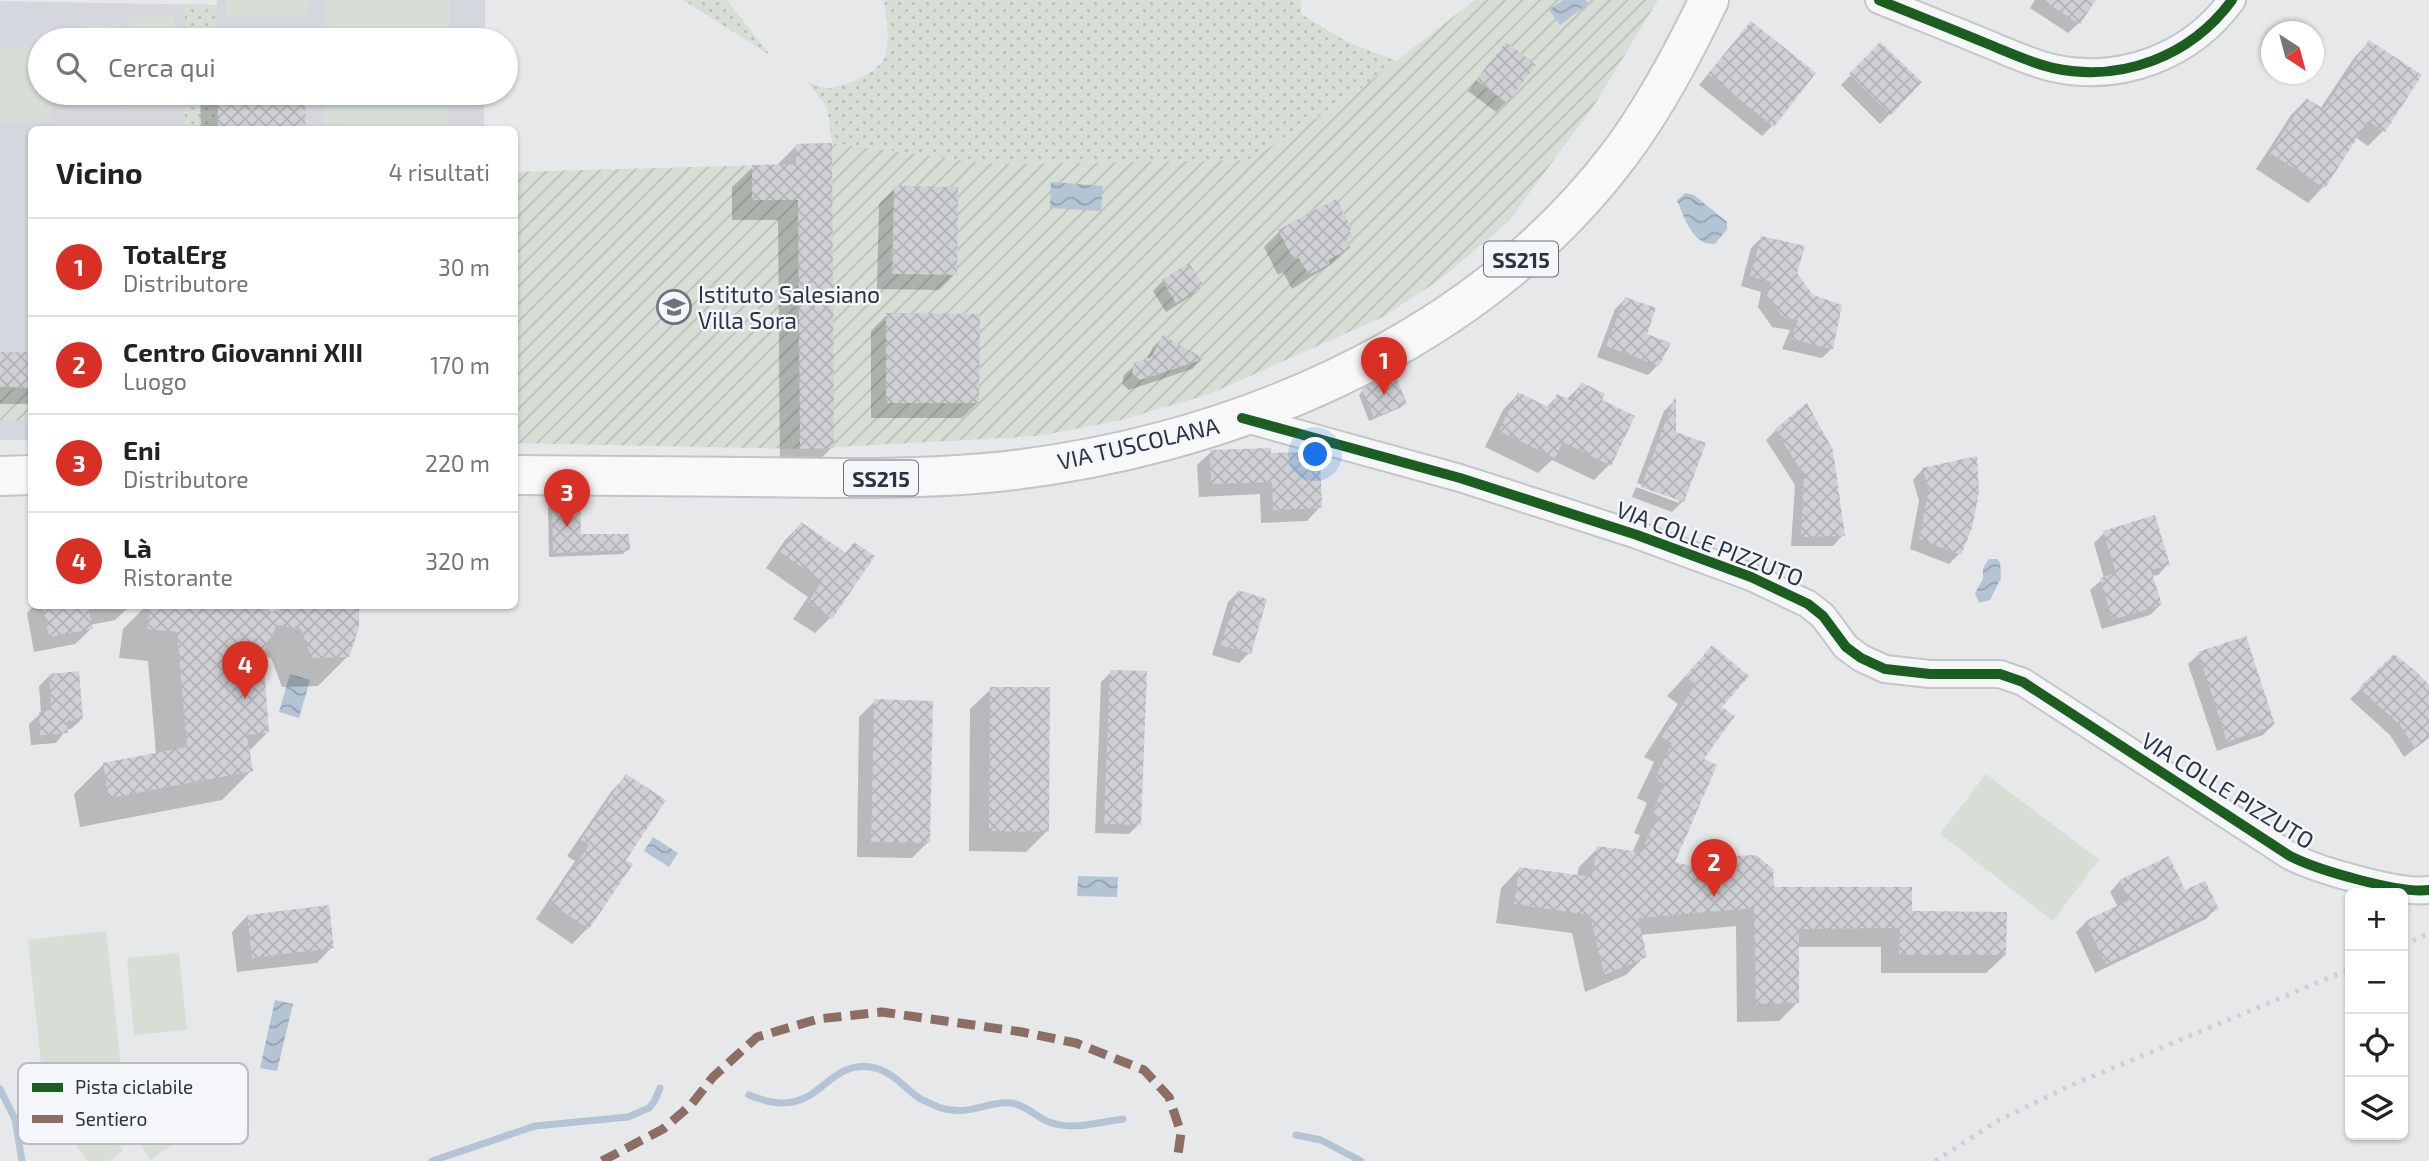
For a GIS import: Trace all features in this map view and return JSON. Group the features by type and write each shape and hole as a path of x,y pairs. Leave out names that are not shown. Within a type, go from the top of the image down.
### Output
{"main road":[{"name":"VIA TUSCOLANA","path":"518,475 865,479 957,475 1025,468 1105,454 1242,418 1294,397 1405,341 1489,285 1538,244 1585,196 1639,127 1670,78 1709,0"},
{"path":"0,476 28,475"}],"street":[{"path":"1880,0 2037,64 2096,73 2132,68 2172,52 2211,25 2232,0"},
{"name":"VIA COLLE PIZZUTO","path":"1242,418 1460,478 1637,535 1751,577 1808,604 1830,623 1846,647 1861,658 1885,669 1921,674 2000,674 2023,682 2290,856 2312,867 2334,873 2413,891 2429,890"}],"shaded area":[{"path":"217,0 485,0 485,28 28,28 28,105 484,105 484,126 28,126 28,440 0,440 0,1 217,5"},
{"path":"225,0 308,0 308,15 226,16"},
{"path":"325,0 450,0 449,28 324,28"},
{"path":"683,0 727,0 770,55"},
{"path":"884,0 1301,0 1301,14 1347,42 1397,61 1347,99 1249,160 993,164 832,143 827,107 807,82 826,88 836,87 861,78 882,62 888,42"},
{"path":"1475,0 1658,0 1593,107 1508,222 1442,278 1383,317 1207,395 1121,420 1039,436 800,449 518,443 518,172 796,164 796,144 832,143 993,164 1249,160 1347,99"},
{"path":"185,5 217,5 217,28 185,28"},
{"path":"128,17 174,17 174,28 128,28"},
{"path":"85,25 116,26 116,28 85,28"},
{"path":"0,48 28,49 28,105 51,105 51,122 0,122"},
{"path":"127,105 173,105 173,109 127,109"},
{"path":"185,105 218,105 218,126 164,126 185,125"},
{"path":"323,105 448,105 448,126 323,124"},
{"path":"0,387 28,388 28,421 0,420"},
{"path":"1986,774 2099,860 2053,921 1940,834"},
{"path":"106,931 121,1063 41,1063 28,940"},
{"path":"179,953 187,1030 134,1035 127,958"},
{"path":"75,1144 118,1144 123,1151 109,1161 87,1161"},
{"path":"140,1144 173,1144 151,1160"}],"water":[{"path":"1563,0 1586,0 1588,4 1560,25 1549,10"},
{"path":"1051,182 1103,186 1101,211 1050,208"},
{"path":"1686,193 1694,195 1727,222 1727,229 1715,244 1701,240 1690,229 1677,200"},
{"path":"1989,559 1997,559 2000,562 2001,578 1990,600 1979,603 1975,593 1983,579 1983,568"},
{"path":"290,674 310,680 299,718 279,712"},
{"path":"653,837 678,853 669,867 644,851"},
{"path":"1078,876 1118,877 1117,897 1077,896"},
{"path":"275,1000 293,1004 277,1071 260,1068"}],"building":[{"path":"2042,0 2096,0 2080,24"},
{"path":"1751,21 1816,73 1774,127 1708,74"},
{"path":"2369,40 2422,75 2385,132 2368,121 2325,188 2270,153 2306,98 2324,109"},
{"path":"1506,42 1536,65 1507,103 1476,80"},
{"path":"1880,42 1922,82 1891,115 1849,74"},
{"path":"218,105 306,105 305,126 218,126"},
{"path":"832,143 834,448 800,449 798,200 752,200 752,165 796,164 796,144"},
{"path":"894,186 958,187 957,275 892,274"},
{"path":"1336,199 1352,229 1349,230 1352,236 1346,240 1351,248 1328,260 1330,264 1308,275 1299,258 1294,260 1278,230"},
{"path":"1761,236 1805,246 1797,273 1813,295 1842,305 1833,349 1791,339 1798,320 1783,318 1767,296 1771,282 1750,276"},
{"path":"1189,263 1204,286 1176,303 1162,280"},
{"path":"1625,297 1656,308 1647,334 1671,343 1659,366 1606,346"},
{"path":"886,313 980,314 979,403 886,403"},
{"path":"1163,335 1204,359 1140,380 1132,373 1134,363 1151,357"},
{"path":"0,352 28,352 28,388 0,387"},
{"path":"1394,372 1407,404 1374,418 1362,389"},
{"path":"1581,382 1605,394 1602,400 1635,416 1611,466 1563,442 1555,458 1499,431 1518,392 1550,408 1557,394 1572,401"},
{"path":"1674,399 1676,432 1706,443 1684,502 1641,487"},
{"path":"1807,403 1833,450 1845,536 1801,537 1804,475 1775,429"},
{"path":"1271,448 1271,453 1305,452 1320,456 1322,508 1273,510 1272,482 1211,484 1210,450"},
{"path":"1977,456 1979,492 1972,528 1961,555 1919,539 1929,490 1922,468"},
{"path":"552,501 580,501 581,534 629,534 630,550 553,553"},
{"path":"2155,515 2170,565 2151,570 2162,605 2112,620 2100,578 2116,573 2103,531"},
{"path":"801,522 846,553 854,542 875,556 832,619 808,602 822,581 780,552"},
{"path":"1238,590 1267,599 1251,654 1221,645"},
{"path":"44,609 89,609 93,629 49,637"},
{"path":"150,609 268,609 270,612 284,609 359,609 359,628 349,657 312,658 301,629 277,625 263,653 269,733 247,735 253,771 109,798 103,763 187,747 177,632 147,629"},
{"path":"2246,636 2275,725 2227,742 2198,652"},
{"path":"1712,645 1749,676 1722,707 1735,716 1704,759 1717,765 1675,862 1719,873 1733,856 1756,855 1773,869 1774,887 1912,887 1912,911 2007,912 2006,955 1899,955 1900,928 1799,929 1799,1003 1756,1004 1754,908 1638,918 1647,957 1604,975 1590,915 1514,904 1519,867 1592,877 1597,846 1641,852 1658,816 1652,814 1664,784 1655,779 1672,743 1661,738 1696,684 1685,677"},
{"path":"2394,654 2429,685 2429,737 2415,748 2400,725 2359,688"},
{"path":"1110,670 1147,671 1141,825 1104,824"},
{"path":"79,671 83,720 67,721 68,733 40,735 39,712 51,710 49,674"},
{"path":"990,687 1050,687 1049,832 989,831"},
{"path":"874,699 933,701 930,843 871,842"},
{"path":"626,774 666,800 626,860 633,864 589,929 550,903 589,845 581,840"},
{"path":"2169,856 2185,890 2205,881 2219,909 2106,964 2085,921 2129,900 2119,880"},
{"path":"329,905 334,948 252,958 247,915"}],"waterway":[{"path":"749,1095 773,1102 791,1102 805,1098 840,1073 853,1068 870,1067 891,1075 921,1099 949,1110 1012,1103 1058,1125 1086,1125 1123,1119"},
{"path":"432,1161 535,1126 628,1117 649,1108 660,1088"},
{"path":"0,1089 15,1119 18,1137"},
{"path":"1296,1135 1321,1140 1361,1161"},
{"path":"19,1144 22,1161"}],"railway":[{"path":"2408,943 2429,933"},
{"path":"1935,1161 1999,1120 2072,1085 2345,971"}],"marked path":[{"path":"602,1161 663,1129 691,1105 713,1077 757,1037 818,1019 882,1012 1022,1032 1076,1043 1144,1070 1169,1097 1181,1133 1177,1161"}],"cycle path":[{"path":"1879,0 2029,61 2079,72 2104,72 2153,61 2196,36 2215,20 2232,0"},
{"path":"1242,418 1460,478 1637,535 1751,577 1808,604 1823,616 1846,647 1861,658 1885,669 1930,674 2000,674 2023,682 2290,856 2359,880 2399,888 2429,890"}],"place":[{"name":"Istituto Salesiano Villa Sora","path":"674,307"},
{"name":"TotalErg","path":"1384,395"},
{"name":"Eni","path":"567,527"},
{"name":"Là","path":"245,699"},
{"name":"Centro Giovanni XIII","path":"1714,897"}]}
